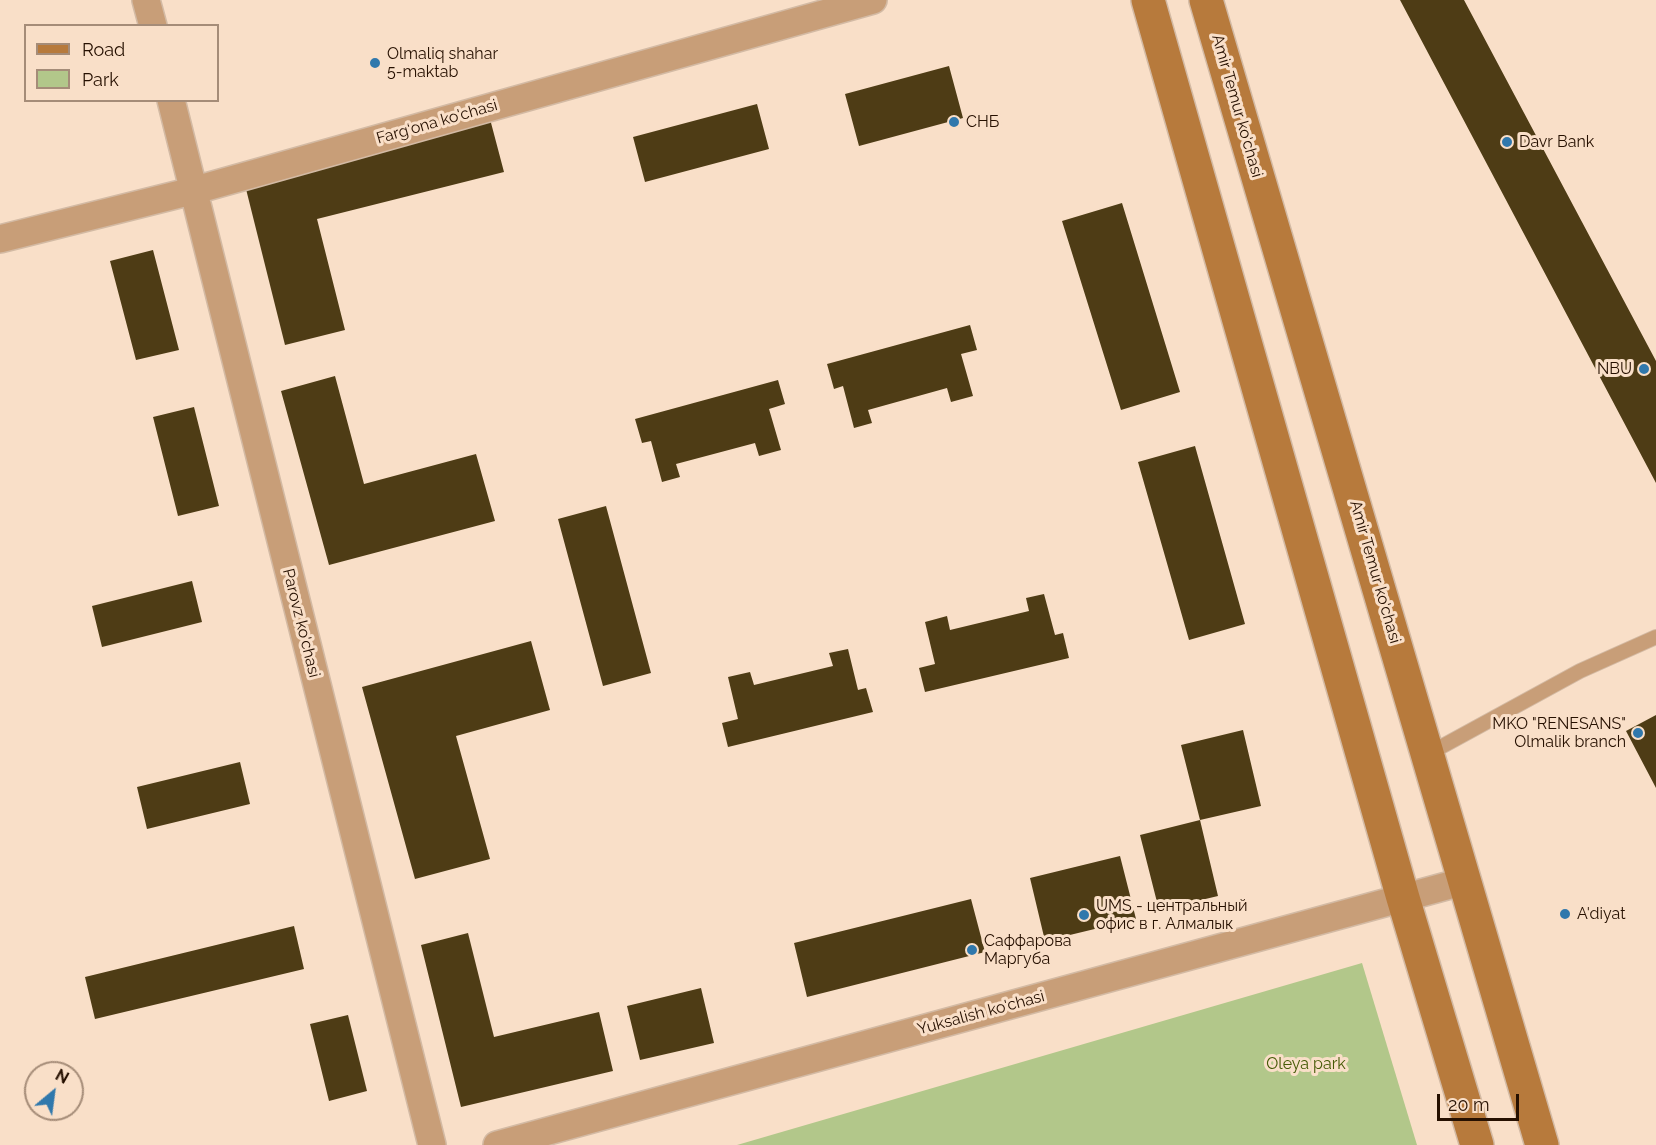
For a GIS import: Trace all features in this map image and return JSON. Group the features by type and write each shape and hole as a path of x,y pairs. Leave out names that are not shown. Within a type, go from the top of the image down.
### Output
{"main road":[{"path":"1148,0 1403,898 1478,1145"},
{"name":"Amir Temur ko'chasi","path":"1206,0 1542,1145"}],"street":[{"path":"147,0 153,24"},
{"name":"Farg‘ona ko'chasi","path":"0,239 192,191 873,0"},
{"name":"Parovz ko'chasi","path":"171,102 432,1145"},
{"name":"Yuksalish ko'chasi","path":"496,1145 1466,881"}],"lane":[{"path":"1428,754 1580,671 1656,637"}],"green space":[{"name":"Oleya park","path":"1362,963 1417,1145 737,1145"}],"building":[{"path":"1400,0 1464,0 1656,361 1656,483"},
{"path":"949,66 963,118 859,146 845,94"},
{"path":"757,104 769,149 645,182 633,137"},
{"path":"490,119 504,172 317,219 345,330 285,345 244,181"},
{"path":"1122,203 1180,392 1121,410 1062,221"},
{"path":"153,250 179,350 136,360 110,261"},
{"path":"970,325 977,350 961,354 973,396 951,402 947,388 868,410 872,423 854,428 843,386 834,389 827,364"},
{"path":"335,376 364,484 476,454 495,521 329,565 281,391"},
{"path":"778,380 785,404 769,409 781,450 759,456 755,443 676,464 680,477 662,482 651,441 642,443 635,419"},
{"path":"194,407 219,506 178,516 153,417"},
{"path":"1195,446 1245,624 1189,640 1138,462"},
{"path":"606,506 651,673 603,686 558,519"},
{"path":"192,581 202,622 102,647 92,606"},
{"path":"1044,594 1055,635 1063,633 1069,658 925,692 919,668 935,664 925,622 947,616 950,630 1029,611 1026,598"},
{"path":"531,641 550,710 456,736 490,859 415,879 362,687"},
{"path":"848,649 858,690 866,688 873,712 728,747 722,723 738,719 728,677 750,672 754,685 833,666 829,653"},
{"path":"1656,715 1656,788 1626,731"},
{"path":"1243,730 1261,806 1200,820 1181,745"},
{"path":"240,762 250,804 147,829 137,787"},
{"path":"1200,820 1218,896 1159,910 1140,835"},
{"path":"1120,856 1136,919 1045,941 1030,878"},
{"path":"971,899 985,952 807,997 794,943"},
{"path":"294,926 304,969 95,1019 85,977"},
{"path":"468,933 494,1037 599,1012 613,1071 461,1107 421,945"},
{"path":"701,988 714,1043 640,1060 627,1006"},
{"path":"348,1015 367,1091 329,1101 310,1024"}],"place":[{"name":"Olmaliq shahar 5-maktab","path":"375,63"},
{"name":"СНБ","path":"954,122"},
{"name":"Davr Bank","path":"1507,142"},
{"name":"NBU","path":"1644,369"},
{"name":"MKO \"RENESANS\" Olmalik branch","path":"1638,733"},
{"name":"A'diyat","path":"1565,914"},
{"name":"UMS - центральный офис в г. Алмалык","path":"1084,915"},
{"name":"Саффарова Маргуба","path":"972,950"}]}
